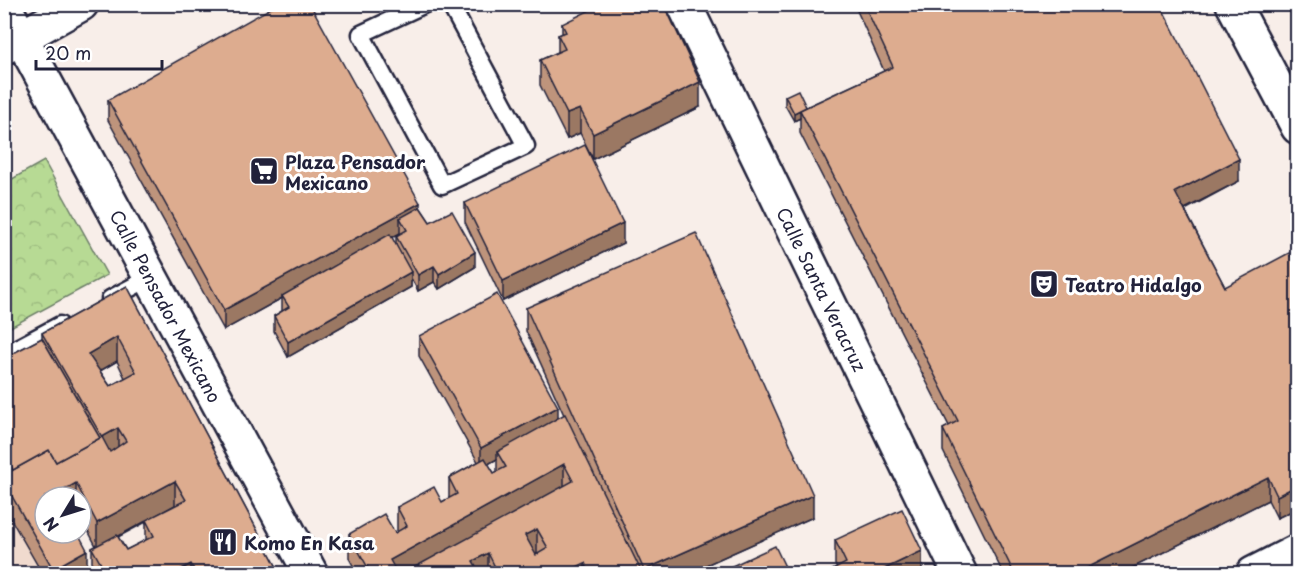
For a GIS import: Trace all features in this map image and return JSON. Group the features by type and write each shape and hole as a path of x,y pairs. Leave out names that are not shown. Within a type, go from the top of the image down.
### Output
{"street":[{"path":"13,42 81,4"},
{"name":"Calle Santa Veracruz","path":"684,4 960,573"},
{"path":"1233,4 1298,127"},
{"name":"Calle Pensador Mexicano","path":"4,6 13,42 151,277 311,573"},
{"path":"1253,573 1298,551"}],"lane":[{"path":"425,4 361,34 442,185 526,146 450,4"},
{"path":"97,306 151,277"},
{"path":"4,355 77,316"}],"shaded area":[{"path":"5,507 42,573 5,573"}],"green space":[{"path":"44,161 107,275 5,330 5,183"}],"building":[{"name":"Plaza Pensador Mexicano","path":"278,4 310,4 420,203 224,310 108,100"},
{"path":"602,4 664,4 700,82 593,134 580,109 567,114 540,60 565,49 558,35 566,32 562,24"},
{"name":"Teatro Hidalgo","path":"864,4 1160,4 1239,159 1175,192 1225,287 1289,253 1298,269 1298,485 1277,496 1268,477 1077,573 1014,573 943,429 958,421 800,110 893,67"},
{"path":"798,90 806,107 794,113 785,96"},
{"path":"585,145 623,223 503,281 465,203"},
{"path":"420,207 430,222 452,211 475,252 439,274 434,266 418,275 396,236 407,230 400,218"},
{"path":"696,233 813,495 644,570 526,308"},
{"path":"390,234 411,272 288,342 274,316 289,307 282,296"},
{"path":"127,286 280,573 196,573 191,564 174,573 106,573 92,548 117,535 126,550 154,536 146,520 186,500 175,481 97,523 93,515 93,485 77,485 76,483 73,485 33,485 33,533 4,482 4,475 49,450 56,462 102,437 42,333","holes":["117,337 136,372 110,386 88,354","118,428 126,441 110,452 102,437"]},
{"path":"497,294 558,407 481,448 419,336"},
{"path":"42,338 100,438 56,462 49,450 13,470 4,453 4,358"},
{"path":"565,414 642,573 590,573 585,563 564,573 498,573 488,553 473,561 480,573 404,573 573,481 564,464 390,560 397,573 371,573 349,534 384,514 395,533 407,526 397,507 434,487 442,502 457,494 449,478 485,458 494,473 506,467 497,452","holes":["537,529 548,548 536,555 525,535"]},
{"path":"902,509 922,551 876,573 829,572 846,563 835,540"},
{"path":"39,545 84,545 87,550 53,569"},
{"path":"775,546 788,573 717,573"}],"place":[{"name":"Plaza Pensador Mexicano","path":"264,171"},
{"name":"Teatro Hidalgo","path":"1044,284"},
{"name":"Komo En Kasa","path":"223,542"}]}
